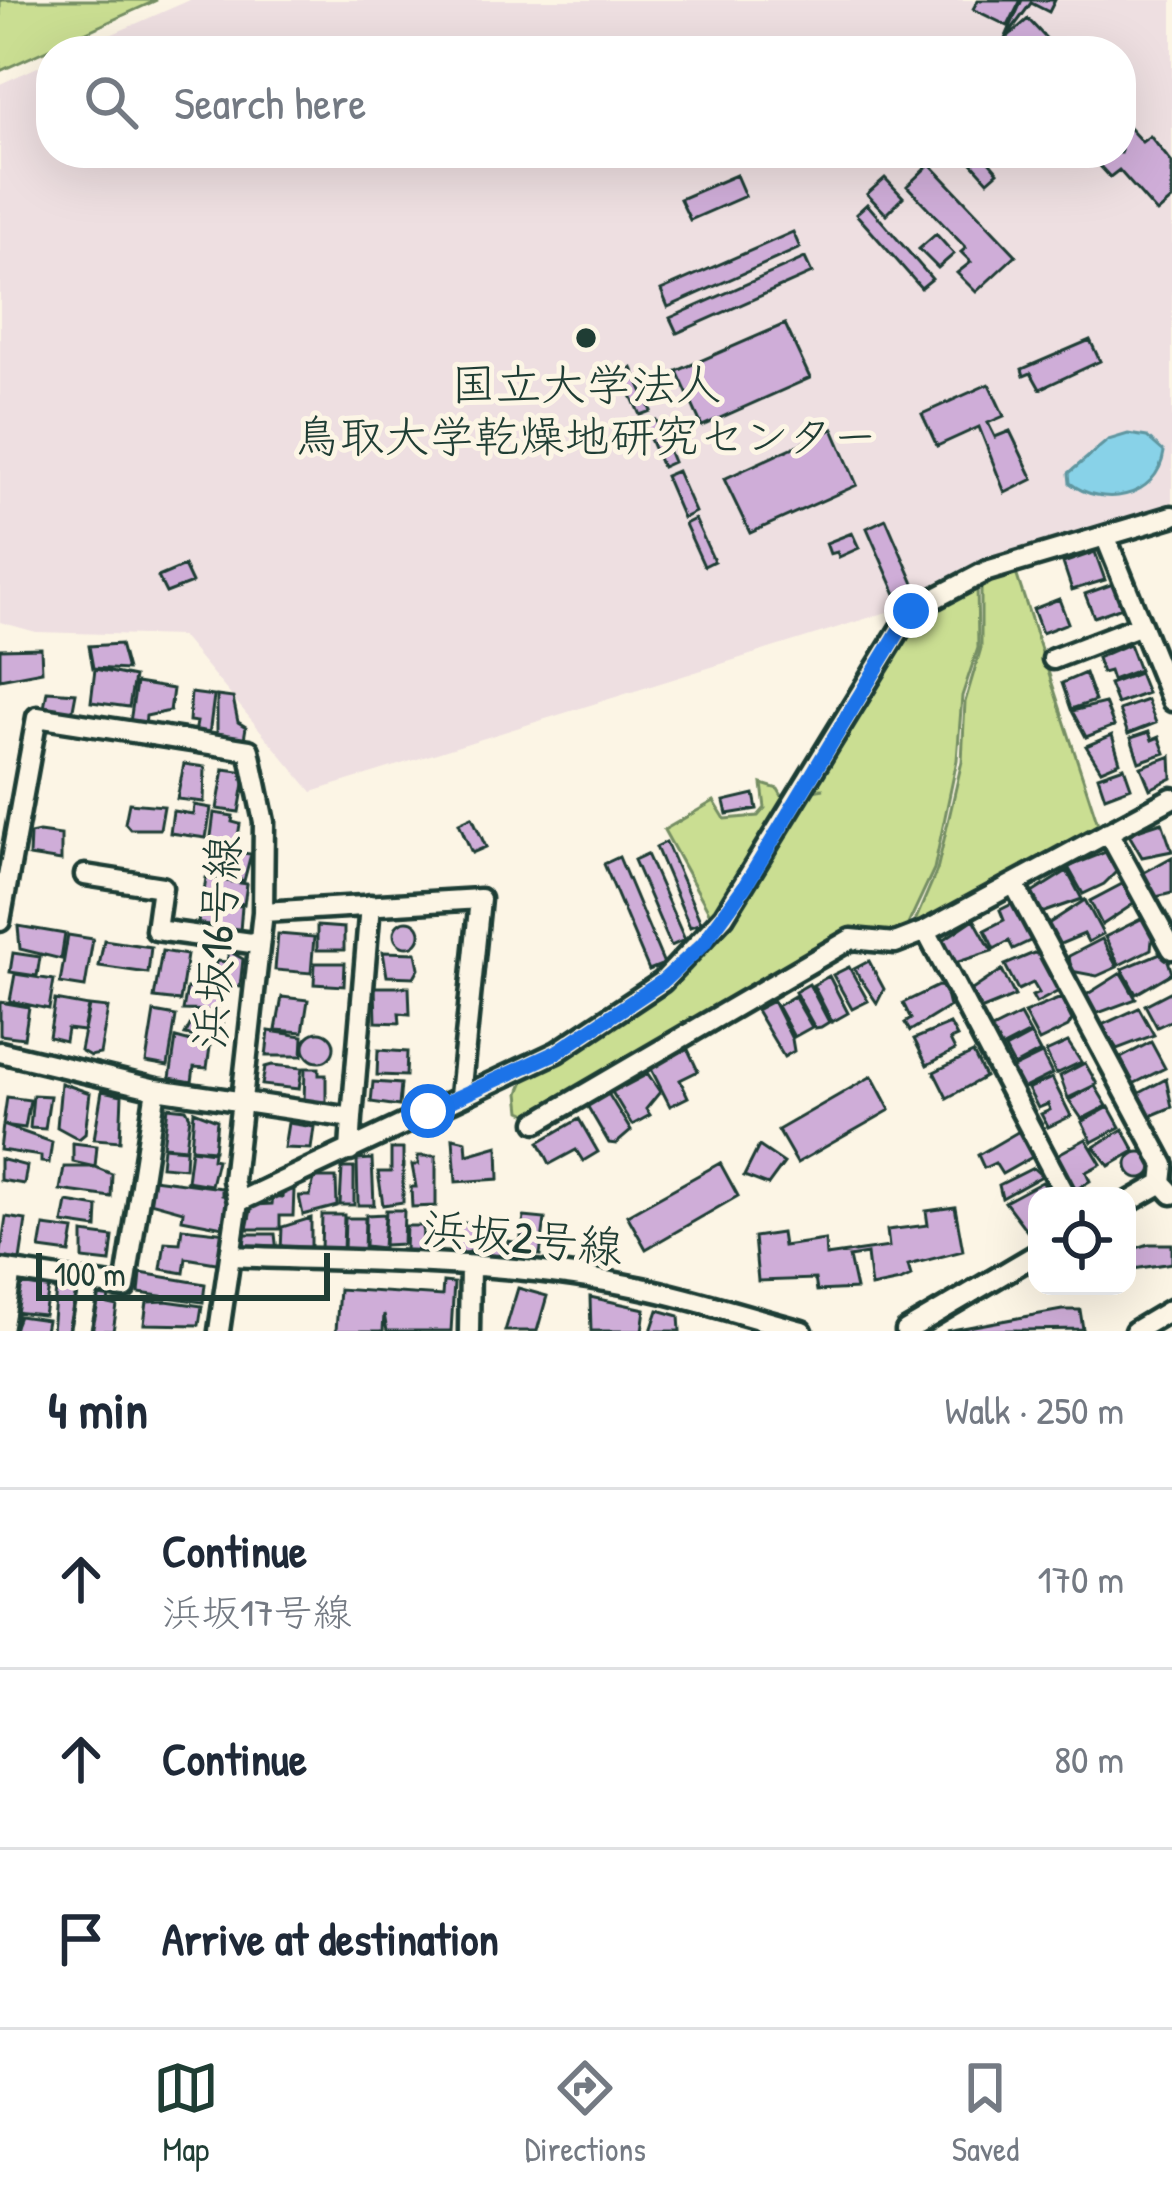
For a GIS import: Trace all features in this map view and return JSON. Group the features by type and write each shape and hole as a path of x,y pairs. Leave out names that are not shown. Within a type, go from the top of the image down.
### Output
{"street":[{"path":"238,1202 557,1052 662,982 724,916 911,611 987,572 1172,516"},
{"path":"1106,538 1170,688"},
{"path":"1053,659 1141,625"},
{"name":"浜坂16号線","path":"0,921 37,717 249,750 264,822 263,912 233,1180 238,1202 219,1331"},
{"path":"537,1122 850,939 895,943 926,931 1172,798"},
{"path":"1108,832 1172,949"},
{"path":"85,875 162,887 156,931 260,944"},
{"path":"1014,884 1164,1165 1169,1185 1136,1199"},
{"path":"263,912 480,899 460,1096"},
{"path":"350,1151 370,905"},
{"path":"926,931 1061,1187"},
{"path":"0,1052 156,1089 352,1118"},
{"name":"浜坂16号線","path":"90,1283 125,1288 156,1089"},
{"name":"浜坂2号線","path":"230,1256 470,1267 645,1288 728,1322 802,1331"},
{"path":"906,1331 1028,1259"},
{"path":"469,1331 470,1267"},
{"path":"2,1331 6,1270 90,1283 80,1331"},
{"path":"1135,1331 1172,1309"}],"shaded area":[{"name":"国立大学法人 鳥取大学乾燥地研究センター","path":"190,0 1172,0 1172,523 312,792 181,636 36,632 0,622 0,84 36,68 36,168 1136,168 1136,36 108,36"}],"green space":[{"path":"0,0 157,0 77,36 36,36 36,55 0,71"},
{"path":"1014,567 1099,827 911,931 937,870 962,761 965,702 981,648 981,581"},
{"path":"977,582 978,648 962,696 957,760 934,869 906,929 901,934 870,934 545,1109 530,1115 521,1111 519,1093 527,1073 665,987 807,792 824,789 810,789 918,614"},
{"path":"762,784 778,789 786,803 714,921 664,830 714,801 725,819 758,816 765,808"}],"water":[{"path":"1128,434 1147,437 1164,452 1151,480 1139,489 1111,496 1082,491 1070,483 1069,473 1108,440"}],"building":[{"path":"978,0 1021,0 1008,26 973,9"},
{"path":"1022,0 1055,0 1049,12 1031,3 1006,36"},
{"path":"1028,19 1044,36 1009,36"},
{"path":"1136,135 1142,142 1150,136 1172,163 1172,200 1157,213 1119,170 1110,177 1102,168 1136,168"},
{"path":"926,168 934,168 1016,255 976,292 957,273 971,262 961,252 966,248 907,186"},
{"path":"976,168 995,168 998,172 988,181"},
{"path":"736,175 745,196 690,220 680,199"},
{"path":"885,178 903,197 886,214 867,194"},
{"path":"867,204 932,279 921,288 856,214"},
{"path":"793,232 800,248 668,307 661,290"},
{"path":"936,234 954,254 938,268 919,249"},
{"path":"805,258 812,273 677,333 670,318"},
{"path":"785,324 810,378 702,426 677,371"},
{"path":"1090,340 1100,361 1040,389 1031,373 1024,376 1022,369"},
{"path":"632,368 651,411 640,415 621,373"},
{"path":"989,384 1004,416 988,423 995,437 1010,431 1033,479 1005,493 979,427 937,446 922,414"},
{"path":"656,420 673,462 662,467 644,425"},
{"path":"833,429 857,485 750,533 724,479"},
{"path":"677,471 695,512 683,518 665,476"},
{"path":"695,519 714,561 704,566 685,524"},
{"path":"886,519 915,586 896,594 867,528"},
{"path":"852,533 859,548 839,557 837,552 830,554 826,543"},
{"path":"1095,552 1105,580 1072,590 1063,563"},
{"path":"184,566 192,583 166,593 158,577"},
{"path":"1113,584 1122,607 1094,617 1085,594"},
{"path":"1059,599 1068,623 1042,633 1033,609"},
{"path":"120,644 127,670 93,668 89,646"},
{"path":"1129,644 1139,670 1112,680 1109,671 1102,673 1097,658"},
{"path":"41,648 42,671 0,679 0,649"},
{"path":"95,669 134,677 129,707 91,702"},
{"path":"1085,673 1095,701 1071,709 1062,683"},
{"path":"1139,673 1147,693 1117,704 1109,684"},
{"path":"136,683 173,689 170,711 146,716 145,725 130,722"},
{"path":"47,691 76,693 72,714 44,708"},
{"path":"191,693 214,696 209,735 195,733 197,722 189,721"},
{"path":"217,696 233,698 238,722 246,727 244,739 217,733"},
{"path":"1147,700 1156,723 1128,734 1119,710"},
{"path":"1105,703 1114,726 1086,737 1072,711"},
{"path":"1149,732 1152,740 1159,737 1165,753 1139,762 1131,738"},
{"path":"1112,735 1120,762 1101,770 1086,746"},
{"path":"1171,756 1172,778 1150,789 1141,767"},
{"path":"184,764 205,767 204,802 177,799"},
{"path":"1124,767 1131,787 1105,797 1098,776"},
{"path":"224,769 246,772 239,812 217,809"},
{"path":"754,794 757,809 727,814 724,801"},
{"path":"129,803 164,806 160,829 130,829 125,823"},
{"path":"194,805 211,808 206,838 170,833 173,811 193,814"},
{"path":"214,813 233,816 232,822 240,824 237,843 210,844"},
{"path":"472,817 486,847 472,853 459,823"},
{"path":"1162,822 1172,851 1142,857 1128,833"},
{"path":"30,834 61,835 61,861 29,856"},
{"path":"666,842 701,923 690,927 656,847"},
{"path":"214,850 251,854 244,881 211,872"},
{"path":"1108,851 1122,866 1104,884 1083,894 1068,867"},
{"path":"647,854 685,940 671,946 634,860"},
{"path":"619,857 664,964 649,970 604,864"},
{"path":"1172,857 1172,893 1156,897 1143,873"},
{"path":"1067,871 1082,899 1042,913 1032,893"},
{"path":"206,878 247,884 244,904 203,899"},
{"path":"1124,883 1135,903 1102,925 1090,901"},
{"path":"1085,900 1103,934 1088,942 1084,934 1058,945 1048,924"},
{"path":"200,901 242,906 240,931 198,926"},
{"path":"1012,904 1034,939 1013,949 1009,941 994,949 985,930 1004,920 1000,910"},
{"path":"1145,917 1153,932 1151,949 1119,965 1105,937"},
{"path":"974,919 992,951 955,963 943,940"},
{"path":"407,921 417,924 417,944 407,947 397,944 394,934 397,924"},
{"path":"18,926 65,934 61,959 20,949"},
{"path":"317,926 344,928 344,950 317,950"},
{"path":"278,934 314,937 311,973 275,970"},
{"path":"68,935 93,939 85,987 60,983"},
{"path":"1102,939 1117,967 1097,976 1071,971 1069,956"},
{"path":"104,940 151,947 148,973 99,966"},
{"path":"162,951 187,955 180,1001 154,998"},
{"path":"229,951 243,959 240,987 214,985 216,961 227,962"},
{"path":"1165,951 1172,973 1136,994 1122,969"},
{"path":"383,952 416,953 419,968 414,977 387,976"},
{"path":"13,953 40,957 37,976 10,972"},
{"path":"1034,953 1043,957 1061,990 1036,1003 1032,996 1039,993 1033,983 1018,990 1005,965"},
{"path":"869,961 884,989 877,1003 854,969"},
{"path":"315,963 345,963 344,986 314,984"},
{"path":"849,967 868,1001 852,1009 833,975"},
{"path":"1002,970 1015,996 978,1011 969,992"},
{"path":"1121,973 1136,999 1093,1015 1083,997"},
{"path":"15,974 54,980 49,1009 10,1001"},
{"path":"829,976 848,1013 832,1022 813,985"},
{"path":"809,984 829,1022 821,1027 815,1028 795,992"},
{"path":"375,987 409,987 410,1014 399,1013 400,1023 376,1022"},
{"path":"944,987 949,1007 910,1031 905,1023 911,1019 903,1003"},
{"path":"187,988 222,993 218,1011 183,1010"},
{"path":"1172,991 1172,1020 1157,1027 1145,1005"},
{"path":"794,996 812,1027 794,1037 777,1006"},
{"path":"282,997 308,1000 303,1032 276,1030"},
{"path":"1061,998 1072,1020 1068,1027 1039,1041 1024,1013"},
{"path":"55,1000 88,1006 83,1031 67,1029 65,1041 49,1037"},
{"path":"773,1001 792,1039 794,1051 784,1057 756,1010"},
{"path":"0,1002 29,1007 24,1038 0,1035"},
{"path":"89,1006 108,1008 100,1054 90,1056 80,1050"},
{"path":"1139,1008 1154,1035 1117,1049 1102,1025"},
{"path":"154,1012 176,1016 168,1066 146,1062"},
{"path":"196,1014 222,1018 225,1034 219,1041 185,1035"},
{"path":"1020,1015 1030,1033 999,1049 990,1030"},
{"path":"950,1024 957,1037 950,1040 955,1050 927,1065 914,1039"},
{"path":"269,1031 303,1036 302,1056 266,1056"},
{"path":"319,1032 330,1036 334,1047 330,1058 319,1062 308,1058 304,1047 308,1036"},
{"path":"1031,1035 1040,1052 1014,1066 1005,1049"},
{"path":"176,1038 210,1047 207,1068 194,1067 192,1082 170,1078"},
{"path":"684,1041 698,1071 680,1080 688,1097 670,1106 647,1061"},
{"path":"1068,1042 1081,1062 1056,1074 1046,1052"},
{"path":"1151,1042 1165,1068 1131,1085 1119,1059"},
{"path":"378,1050 407,1052 406,1076 377,1075"},
{"path":"973,1053 985,1077 947,1098 934,1072"},
{"path":"1042,1054 1052,1074 1022,1089 1015,1086 1007,1071"},
{"path":"1085,1063 1097,1084 1068,1098 1060,1076"},
{"path":"265,1067 302,1068 299,1089 262,1085"},
{"path":"305,1068 319,1068 319,1075 326,1075 326,1102 304,1102"},
{"path":"648,1074 660,1092 646,1109 650,1115 632,1125 609,1087 622,1080 625,1086"},
{"path":"872,1076 890,1110 797,1163 778,1130"},
{"path":"1052,1078 1071,1116 1048,1127 1041,1114 1050,1110 1048,1104 1038,1108 1028,1089"},
{"path":"1166,1079 1172,1107 1148,1117 1136,1095"},
{"path":"373,1082 401,1084 399,1106 371,1102"},
{"path":"61,1083 90,1093 85,1134 79,1139 57,1127"},
{"path":"1095,1086 1107,1106 1082,1119 1069,1100"},
{"path":"102,1091 122,1095 120,1141 94,1139"},
{"path":"600,1093 609,1095 631,1131 616,1144 609,1143 585,1102"},
{"path":"33,1095 50,1096 45,1129 30,1128"},
{"path":"7,1097 30,1100 25,1128 3,1125"},
{"path":"168,1107 186,1109 190,1116 186,1148 163,1146"},
{"path":"1109,1107 1120,1127 1092,1142 1082,1122"},
{"path":"194,1111 217,1120 214,1150 191,1148"},
{"path":"579,1119 598,1152 583,1161 576,1150 550,1164 539,1142"},
{"path":"288,1123 314,1127 311,1149 284,1148"},
{"path":"3,1125 52,1142 49,1163 41,1162 41,1156 0,1150"},
{"path":"1123,1129 1135,1151 1109,1166 1094,1147"},
{"path":"1021,1130 1034,1156 1002,1174 995,1163 984,1168 978,1155"},
{"path":"453,1138 466,1141 467,1155 498,1146 499,1179 456,1182"},
{"path":"1086,1139 1101,1164 1086,1172 1090,1181 1073,1187 1053,1157"},
{"path":"73,1143 97,1146 95,1167 73,1162"},
{"path":"759,1146 784,1163 768,1185 744,1176"},
{"path":"163,1147 186,1149 185,1168 161,1166"},
{"path":"191,1149 213,1152 212,1159 217,1160 211,1185 187,1181"},
{"path":"391,1149 403,1149 403,1202 383,1205 378,1172 391,1172"},
{"path":"1140,1152 1153,1165 1140,1178 1127,1165"},
{"path":"418,1156 436,1156 436,1206 412,1207 411,1187 416,1187 412,1165 418,1165"},
{"path":"0,1159 27,1166 24,1184 0,1180"},
{"path":"372,1159 374,1205 358,1205 357,1160"},
{"path":"720,1163 738,1196 646,1249 627,1215"},
{"path":"64,1167 95,1167 112,1174 111,1197 60,1190"},
{"path":"342,1168 354,1168 354,1205 340,1205"},
{"path":"1033,1168 1042,1176 1002,1198 999,1185"},
{"path":"314,1178 336,1178 337,1206 303,1215 299,1196 310,1196"},
{"path":"153,1179 222,1188 222,1195 232,1197 228,1228 182,1219 183,1211 150,1202"},
{"path":"283,1190 294,1190 293,1216 280,1216 280,1229 247,1229 252,1205 272,1204 273,1196 282,1197"},
{"path":"1028,1190 1028,1232 1005,1202"},
{"path":"67,1202 98,1207 97,1228 63,1223"},
{"path":"955,1207 963,1251 908,1265 911,1276 900,1281 871,1287 867,1254 849,1257 856,1289 817,1291 815,1279 758,1281 754,1237 781,1233 783,1246 825,1240 826,1256 889,1247 887,1230 928,1225 926,1211"},
{"path":"386,1210 404,1210 403,1244 384,1245"},
{"path":"385,1214 383,1248 365,1246 366,1215"},
{"path":"322,1215 344,1215 343,1253 321,1250"},
{"path":"6,1217 26,1220 20,1260 0,1257"},
{"path":"524,1217 545,1219 540,1255 522,1253 520,1264 505,1261 508,1241 520,1243"},
{"path":"311,1218 311,1253 281,1252 282,1227"},
{"path":"345,1218 365,1218 364,1250 344,1250"},
{"path":"464,1223 479,1238 464,1253 449,1238"},
{"path":"480,1223 503,1224 501,1256 480,1256"},
{"path":"44,1226 74,1230 70,1253 40,1249"},
{"path":"406,1226 423,1226 422,1252 405,1251"},
{"path":"182,1228 227,1233 222,1264 186,1258 184,1273 161,1269 165,1242 180,1243"},
{"path":"83,1233 113,1237 110,1262 83,1259"},
{"path":"245,1234 275,1234 277,1252 244,1251"},
{"path":"1172,1244 1172,1263 1136,1269 1136,1248"},
{"path":"141,1273 205,1284 203,1302 139,1293"},
{"path":"443,1282 454,1283 451,1331 387,1331 384,1314 383,1331 336,1331 339,1289 442,1296"},
{"path":"18,1283 49,1288 44,1315 13,1312"},
{"path":"56,1288 80,1293 73,1331 52,1331"},
{"path":"518,1288 547,1296 537,1331 505,1331"},
{"path":"93,1294 109,1296 108,1304 117,1306 113,1331 86,1331"},
{"path":"590,1297 645,1309 642,1331 591,1331"},
{"path":"147,1302 202,1306 199,1325 144,1324"},
{"path":"658,1310 679,1316 680,1331 651,1331"},
{"path":"1080,1310 1083,1329 946,1331"},
{"path":"19,1316 47,1320 45,1331 13,1331"}],"place":[{"name":"国立大学法人 鳥取大学乾燥地研究センター","path":"586,338"}],"route":[{"path":"428,1111 557,1052 662,982 703,944 745,886 911,611"}]}
